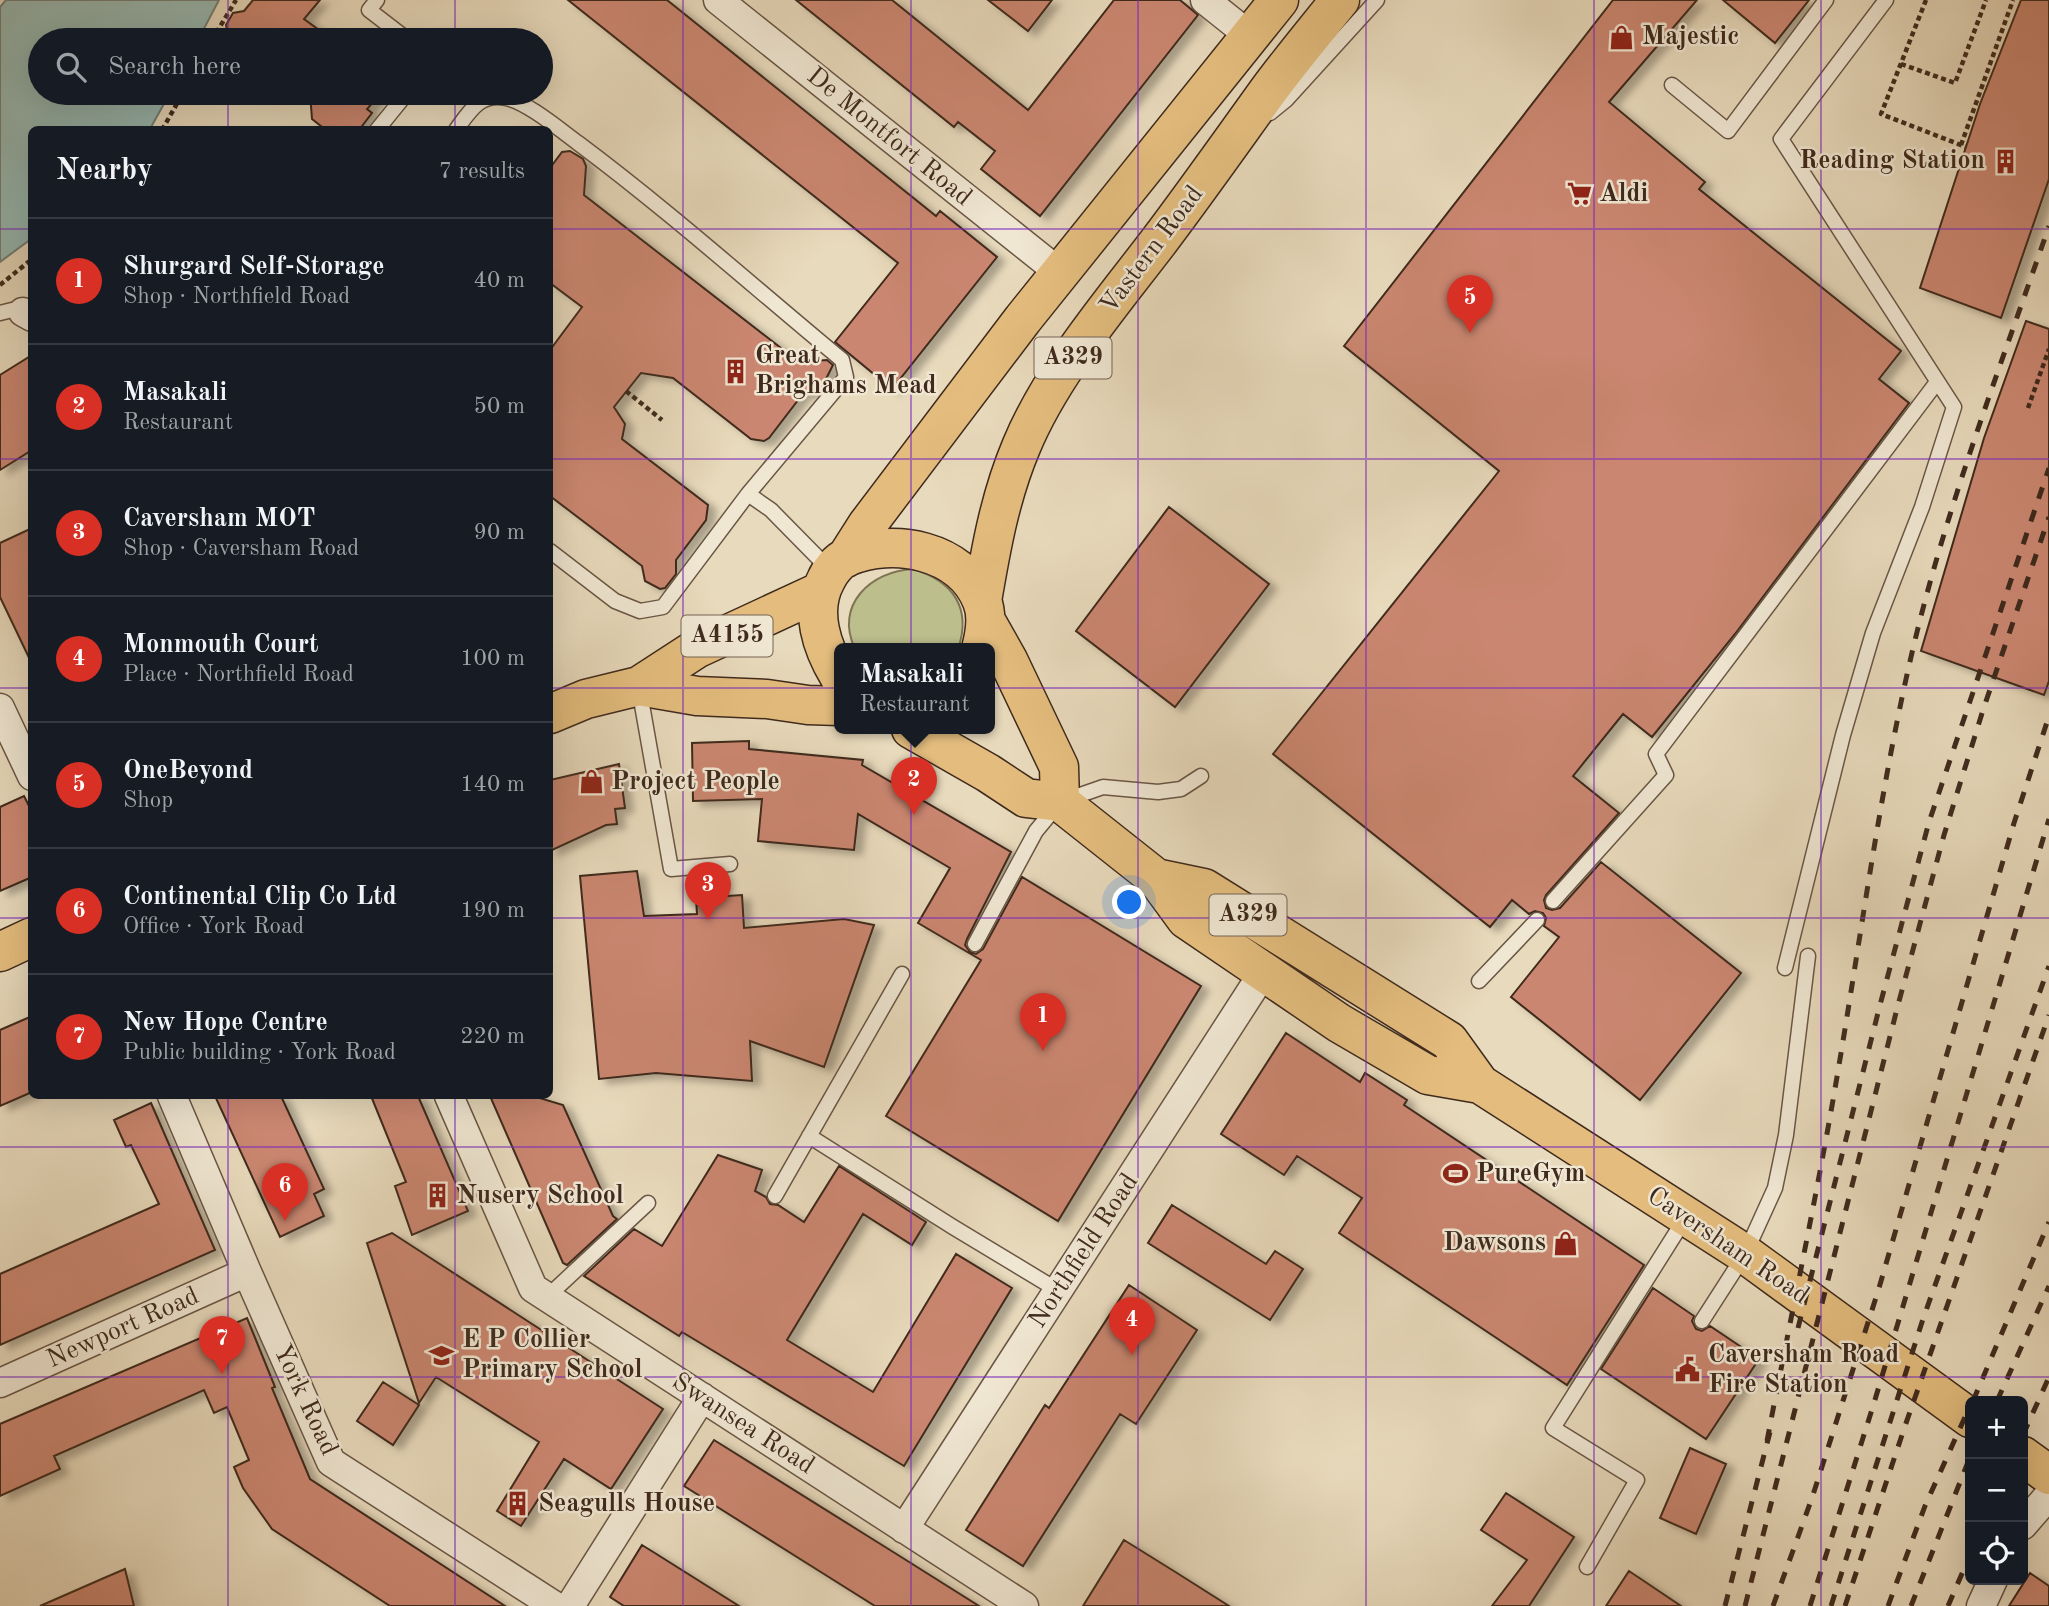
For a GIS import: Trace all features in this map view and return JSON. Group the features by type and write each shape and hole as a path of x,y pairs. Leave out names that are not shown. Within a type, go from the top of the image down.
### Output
{"main road":[{"name":"A329","path":"832,574 1060,273 1279,0"},
{"name":"Vastern Road","path":"983,623 994,531 1005,487 1022,444 1039,414 1083,342 1230,147 1268,91 1340,0"},
{"path":"834,666 823,644 818,624 832,574 885,548 911,549 934,556 969,580 983,623 1008,660 1059,767 1060,802 1026,798 920,734"},
{"name":"A4155","path":"553,713 586,699 639,686 696,649 832,574"},
{"name":"A4155","path":"639,686 697,695 834,706"},
{"name":"Caversham Road","path":"1060,802 1156,878 1186,919 1263,973 1339,1023 1427,1075 1480,1084"},
{"name":"Caversham Road","path":"1156,878 1204,888 1449,1041 1480,1084 1745,1254 1965,1414"},
{"path":"0,952 28,939"},
{"path":"2027,1459 2049,1475"}],"street":[{"name":"De Montfort Road","path":"718,0 1060,273"},
{"path":"1205,0 1250,36"},
{"path":"0,708 28,768"},
{"name":"Northfield Road","path":"904,1529 1263,973"},
{"name":"York Road","path":"173,1099 331,1462 555,1606"},
{"name":"Swansea Road","path":"450,1099 533,1288 1024,1606"},
{"name":"Newport Road","path":"0,1383 247,1272"},
{"path":"570,1606 702,1397"},
{"path":"2026,1522 2049,1495"},
{"path":"1981,1606 1991,1585"}],"lane":[{"path":"377,0 369,10 392,28"},
{"path":"1230,147 1286,100 1377,0"},
{"path":"1672,85 1728,131 1826,0"},
{"path":"1785,968 1843,735 1873,633 1922,507 1954,407 1781,139 1886,0"},
{"path":"380,126 397,105"},
{"path":"459,126 474,105"},
{"path":"520,105 541,116 611,168 842,360 846,377 748,494 663,607 640,611 615,601 553,553"},
{"path":"1553,901 1666,775 1657,754 1937,382"},
{"path":"748,494 771,510 832,574"},
{"path":"639,686 671,869 730,864"},
{"path":"975,944 1036,831 1060,802 1103,788 1158,792 1181,789 1201,776"},
{"path":"1479,981 1536,920"},
{"path":"1702,1321 1745,1254 1775,1188 1786,1135 1808,956"},
{"path":"775,1196 902,974"},
{"path":"809,1136 1059,1291"},
{"path":"547,1297 649,1203"},
{"path":"1587,1567 1637,1480 1553,1428 1687,1216"}],"path":[{"path":"219,28 236,0"},
{"path":"1926,0 1881,114 1964,146 2013,0"},
{"path":"1901,64 1955,83 1986,0"},
{"path":"164,126 176,105"},
{"path":"0,285 28,262"},
{"path":"2028,408 2049,349"},
{"path":"626,391 662,420"}],"green space":[{"path":"913,569 927,574 949,589 960,609 962,634 960,643 853,643 849,618 860,593 883,576"}],"water":[{"path":"6,0 219,0 204,28 28,28 28,105 163,105 152,126 28,126 28,241 0,262 0,7"}],"building":[{"path":"253,0 320,0 304,19 316,28 227,28 233,13 244,11"},
{"path":"568,0 667,0 936,216 940,211 997,257 892,389 835,342 898,263"},
{"path":"796,0 892,0 1028,110 1114,0 1180,0 1198,15 1040,216 981,169 995,151 958,122 954,127"},
{"path":"988,0 1052,0 1028,31"},
{"path":"1613,0 1697,0 1609,102 1705,182 1699,189 1901,351 1879,379 1909,403 1735,634 1652,737 1623,714 1573,776 1619,813 1546,895 1546,908 1560,908 1601,862 1741,973 1640,1100 1511,997 1559,937 1544,926 1546,918 1543,913 1535,911 1529,914 1512,900 1490,927 1273,754 1499,471 1344,346"},
{"path":"1723,0 1809,0 1775,43"},
{"name":"Reading Station","path":"2021,0 2049,0 2049,179 2001,318 1920,288 1980,104"},
{"path":"311,105 370,105 367,109 372,113 362,126 321,126 312,119"},
{"name":"Great Brighams Mead","path":"570,151 583,159 586,166 584,195 799,362 827,360 833,365 822,387 802,395 764,441 751,439 673,378 641,373 614,407 625,424 622,439 708,505 706,520 676,560 676,574 665,588 660,589 645,581 642,566 553,498 553,346 582,307 553,285 553,164 562,152"},
{"path":"2026,321 2049,329 2049,681 2044,695 1921,651 1984,438"},
{"path":"28,358 28,452 0,470 0,375"},
{"path":"1169,507 1269,584 1175,707 1076,631"},
{"path":"28,530 28,656 0,597 0,543"},
{"path":"749,741 749,749 863,760 862,765 1011,852 967,939 965,945 970,952 976,954 983,949 1022,877 1201,986 1058,1221 886,1116 981,960 918,923 950,868 858,814 854,850 758,841 762,799 693,801 692,743"},
{"path":"619,764 625,808 615,809 617,824 606,825 553,850 553,779"},
{"path":"24,796 28,804 28,879 0,891 0,807"},
{"path":"637,871 644,916 697,914 696,898 742,895 744,928 844,919 874,925 824,1067 750,1041 752,1081 656,1073 599,1079 580,876"},
{"path":"28,1018 28,1094 0,1106 0,1030"},
{"path":"1286,1033 1360,1082 1365,1073 1407,1100 1404,1105 1644,1265 1567,1385 1339,1233 1362,1198 1297,1156 1284,1175 1221,1134"},
{"path":"216,1099 282,1099 324,1189 314,1194 324,1216 280,1237"},
{"path":"372,1099 419,1099 468,1211 412,1235 395,1186 406,1182"},
{"path":"491,1099 543,1099 563,1105 613,1216 617,1219 567,1265 563,1263"},
{"path":"151,1103 215,1250 0,1345 0,1274 159,1204 131,1145 126,1147 114,1120"},
{"path":"718,1155 762,1170 755,1191 766,1197 770,1204 778,1205 804,1222 839,1166 926,1222 912,1245 863,1214 787,1340 873,1392 956,1254 1012,1288 904,1466 682,1332 679,1336 584,1276 634,1229 662,1246"},
{"path":"1172,1205 1266,1264 1275,1251 1303,1269 1270,1320 1148,1243"},
{"path":"392,1233 663,1409 611,1489 564,1459 521,1526 497,1511 539,1442 436,1377 419,1403 367,1243"},
{"path":"1129,1285 1197,1330 1136,1424 1120,1414 1023,1566 966,1530 1045,1405 1049,1408"},
{"name":"Caversham Road Fire Station","path":"1653,1288 1694,1316 1692,1321 1696,1329 1702,1331 1710,1326 1759,1359 1706,1439 1601,1369"},
{"path":"247,1318 275,1387 272,1388 310,1479 505,1606 390,1606 272,1529 243,1488 234,1467 249,1460 227,1407 214,1413 204,1390 54,1456 60,1469 0,1496 0,1424"},
{"path":"383,1382 419,1405 393,1445 357,1421"},
{"path":"714,1440 979,1606 875,1606 684,1486"},
{"path":"1690,1448 1726,1464 1696,1534 1660,1518"},
{"path":"1506,1493 1574,1537 1529,1606 1492,1606 1527,1560 1481,1530"},
{"path":"1124,1540 1177,1573 1229,1606 1083,1606"},
{"path":"642,1545 739,1606 624,1606 610,1597"},
{"path":"125,1569 134,1606 40,1606 104,1578"},
{"path":"1629,1571 1681,1606 1606,1606"},
{"path":"2030,1573 2049,1586 2049,1606 2009,1606 2022,1585 2028,1585"}],"railway":[{"path":"1767,1441 1822,1159 1881,809 1911,657 1957,493 2049,226"},
{"path":"1798,1328 1929,822 2049,468"},
{"path":"1745,1606 1944,835 1984,707 2049,517"},
{"path":"1773,1606 1812,1498 1879,1288 2014,823 2049,716"},
{"path":"1810,1606 1874,1403 2049,819"},
{"path":"1831,1606 1923,1319 2049,966"},
{"path":"1845,1606 2049,1015"},
{"path":"1975,1396 2049,1222"},
{"path":"1999,1396 2049,1286"},
{"path":"2028,1424 2049,1377"},
{"path":"1888,1606 1925,1506 1965,1417"},
{"path":"1725,1606 1770,1432"},
{"path":"1911,1606 1969,1459"},
{"path":"1948,1606 1965,1567"}],"place":[{"name":"Majestic","path":"1622,37"},
{"name":"Reading Station","path":"2005,161"},
{"name":"Aldi","path":"1579,194"},
{"name":"OneBeyond","path":"1470,333"},
{"name":"Great Brighams Mead","path":"735,371"},
{"name":"Project People","path":"591,782"},
{"name":"Masakali","path":"914,815"},
{"name":"Caversham MOT","path":"708,920"},
{"name":"Shurgard Self-Storage","path":"1043,1051"},
{"name":"PureGym","path":"1456,1174"},
{"name":"Nusery School","path":"437,1196"},
{"name":"Continental Clip Co Ltd","path":"285,1221"},
{"name":"Dawsons","path":"1566,1243"},
{"name":"E P Collier Primary School","path":"442,1355"},
{"name":"Monmouth Court","path":"1132,1355"},
{"name":"Caversham Road Fire Station","path":"1688,1370"},
{"name":"New Hope Centre","path":"222,1374"},
{"name":"Seagulls House","path":"518,1504"}]}
